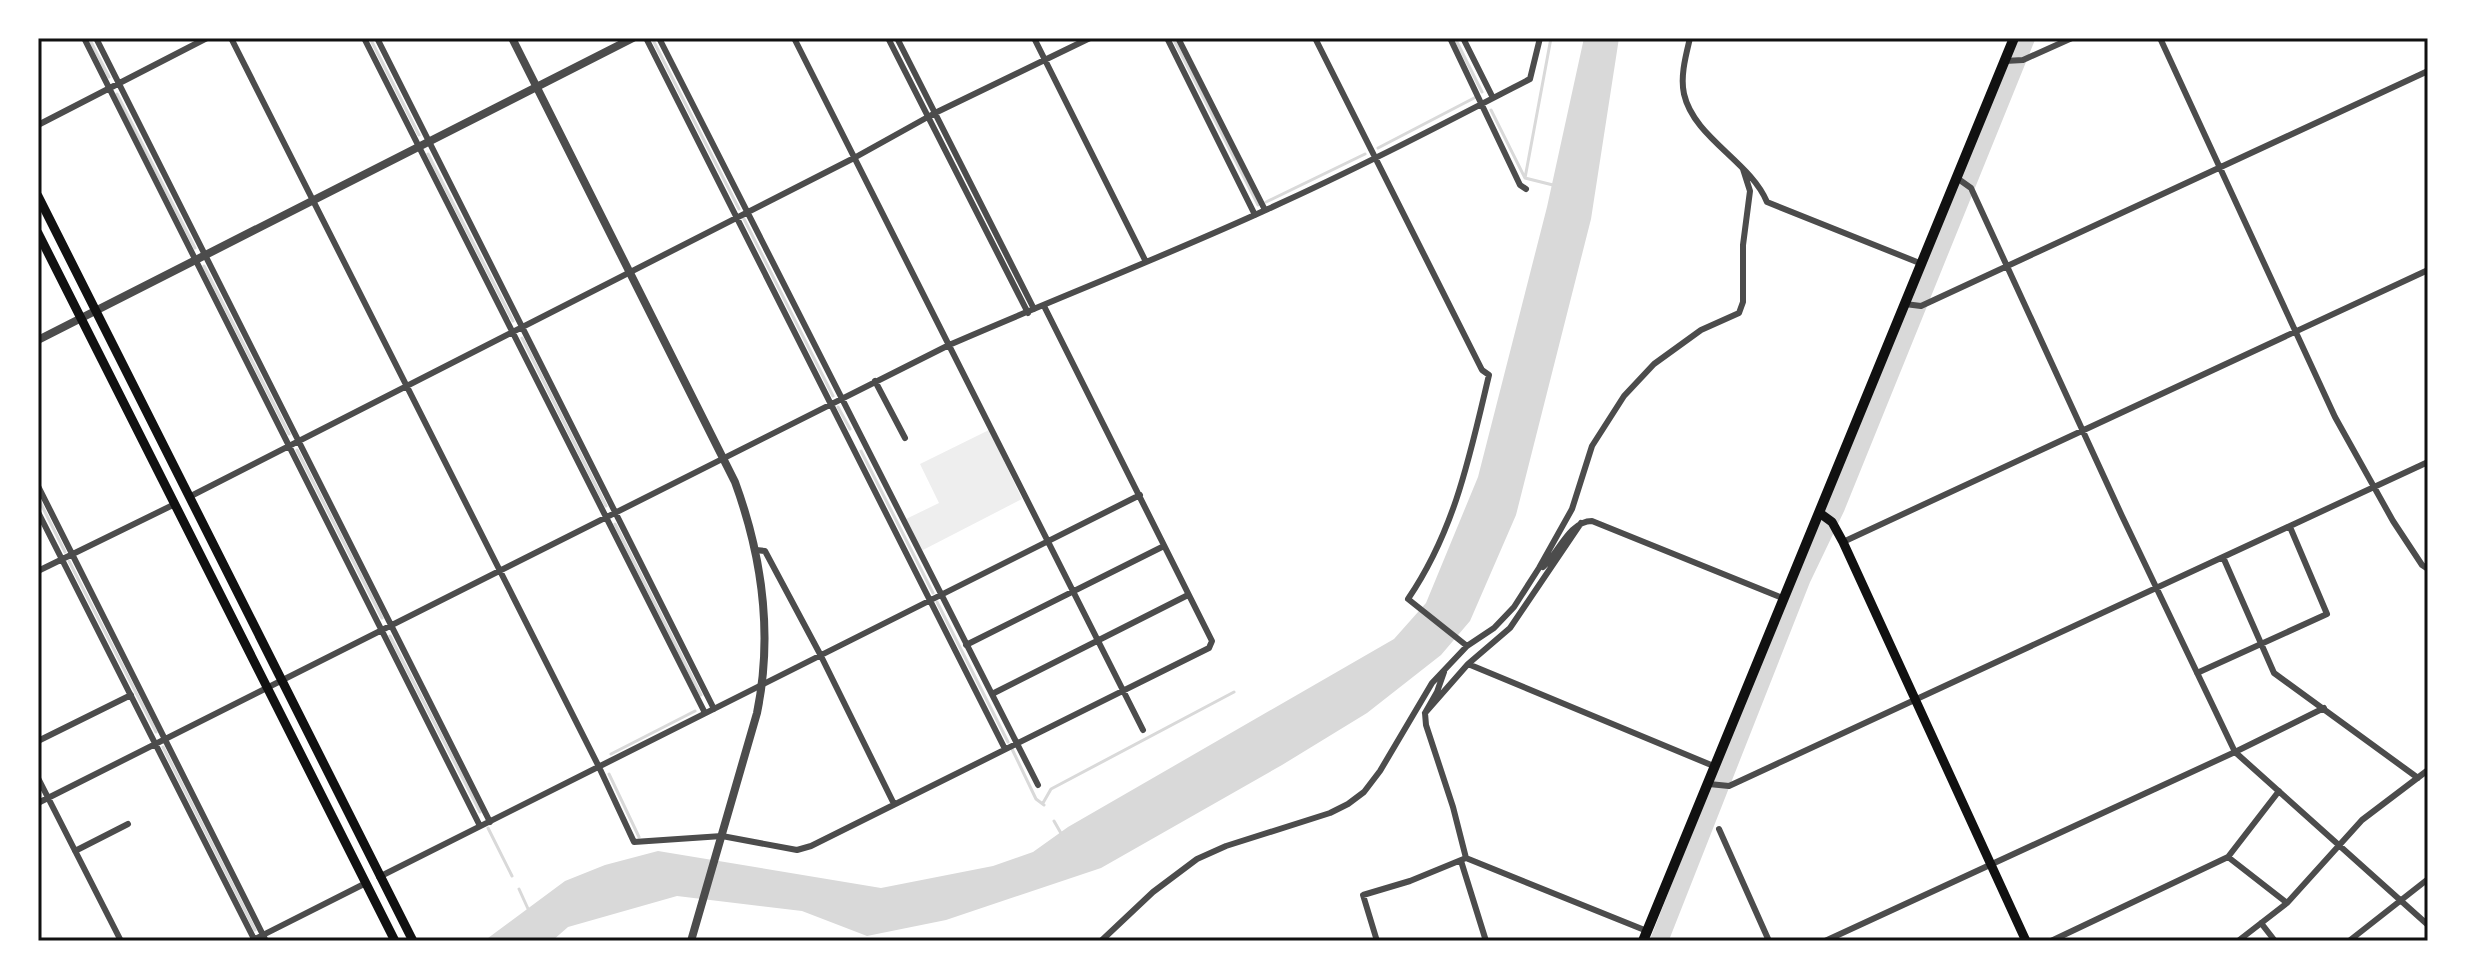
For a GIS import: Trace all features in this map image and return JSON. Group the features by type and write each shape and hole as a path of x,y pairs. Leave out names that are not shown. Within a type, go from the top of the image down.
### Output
{"main road":[{"path":"1645,936 1713,785 1716,767 1785,599 1827,518 1922,264 1961,180 2008,61 2014,38"},
{"path":"38,196 413,941"},
{"path":"38,233 395,941"},
{"path":"1827,518 1843,542 2026,941"}],"street":[{"path":"84,38 480,826"},
{"path":"96,38 490,822"},
{"path":"38,125 207,38"},
{"path":"231,38 634,842 720,840 797,850 811,846 1209,648 1212,641 1044,306"},
{"path":"364,38 521,326 714,709"},
{"path":"377,38 512,330 705,713"},
{"path":"512,38 723,459 748,517 756,550 766,633 763,684 691,941"},
{"path":"38,340 633,38"},
{"path":"646,38 1005,749"},
{"path":"659,38 1038,785"},
{"path":"794,38 1143,730"},
{"path":"888,38 1031,311"},
{"path":"897,38 1031,311"},
{"path":"1034,38 1146,262"},
{"path":"189,497 854,158 935,113 1090,38"},
{"path":"1167,38 1255,215"},
{"path":"1178,38 1265,210"},
{"path":"1315,38 1482,370 1489,375 1454,508 1429,568 1408,599 1467,646"},
{"path":"1450,38 1520,185 1526,189"},
{"path":"1463,38 1493,98"},
{"path":"38,803 949,345 1255,215 1376,158 1530,79 1540,38"},
{"path":"1690,38 1684,61 1684,94 1710,136 1760,187 1767,202 1922,264"},
{"path":"2008,61 2023,60 2072,38"},
{"path":"2160,38 2335,417 2374,487 2425,567"},
{"path":"1908,304 1921,306 2428,71"},
{"path":"1101,941 1153,892 1197,859 1348,804 1364,792 1380,771 1432,683 1467,646 1494,628 1514,607 1572,509 1592,446 1624,396 1654,364 1701,330 1739,313 1743,302 1743,245 1750,191 1743,169"},
{"path":"1961,180 1971,188 2235,752 2428,925"},
{"path":"1843,542 2428,270"},
{"path":"875,381 905,438"},
{"path":"1713,785 1729,786 2428,462"},
{"path":"38,486 264,938"},
{"path":"379,877 1140,495"},
{"path":"38,571 175,503"},
{"path":"38,512 253,940 264,938 366,883"},
{"path":"1539,568 1546,565 1581,523 1592,521 1785,599"},
{"path":"1425,713 1468,664 1510,628 1581,523"},
{"path":"2197,673 2327,614 2290,527"},
{"path":"966,645 1164,546"},
{"path":"756,550 765,551 894,804"},
{"path":"2223,557 2274,673 2418,778"},
{"path":"2425,567 2428,559"},
{"path":"992,694 1188,595"},
{"path":"1468,664 1716,767"},
{"path":"1446,668 1425,713 1426,725 1453,807 1463,859 1486,941"},
{"path":"38,741 131,695"},
{"path":"1825,941 2324,708"},
{"path":"2238,941 2287,903 2362,820 2428,770"},
{"path":"38,778 121,941"},
{"path":"2051,941 2228,857 2279,791"},
{"path":"75,851 128,824"},
{"path":"1719,829 1769,941"},
{"path":"2228,857 2287,903"},
{"path":"1377,941 1363,895 1410,881 1463,859 1645,936"},
{"path":"2349,941 2428,879"},
{"path":"2261,923 2275,941"}],"shaded area":[{"path":"1584,38 1619,38 1591,219 1516,515 1470,621 1441,655 1367,713 1101,868 946,920 867,936 802,911 677,896 568,927 552,941 484,941 565,881 605,865 658,851 881,888 993,866 1033,852 1068,827 1394,639 1426,603 1478,477 1547,207"},
{"path":"989,430 1022,499 921,551 906,519 939,503 920,464"}],"waterway":[{"path":"89,38 109,77"},
{"path":"370,38 419,135"},
{"path":"1173,38 1258,205"},
{"path":"1455,38 1482,92"},
{"path":"1525,178 1551,38"},
{"path":"1659,941 1802,578 1836,507 2026,38"},
{"path":"653,40 739,209"},
{"path":"117,94 195,248"},
{"path":"1378,148 1476,97"},
{"path":"1491,110 1525,178 1553,185"},
{"path":"428,154 513,321"},
{"path":"1266,202 1365,154"},
{"path":"743,217 833,396"},
{"path":"204,266 289,434"},
{"path":"522,338 606,506"},
{"path":"838,407 850,429"},
{"path":"297,450 382,618"},
{"path":"861,451 933,593"},
{"path":"38,498 65,552"},
{"path":"615,524 701,695"},
{"path":"69,561 156,732"},
{"path":"937,602 1008,742"},
{"path":"390,636 480,812"},
{"path":"1043,803 1051,789 1234,692"},
{"path":"611,754 695,711"},
{"path":"163,747 255,930"},
{"path":"1012,749 1036,799 1044,805"},
{"path":"609,774 639,837"},
{"path":"1054,821 1062,835"},
{"path":"488,828 512,876"},
{"path":"519,889 529,911"}]}
